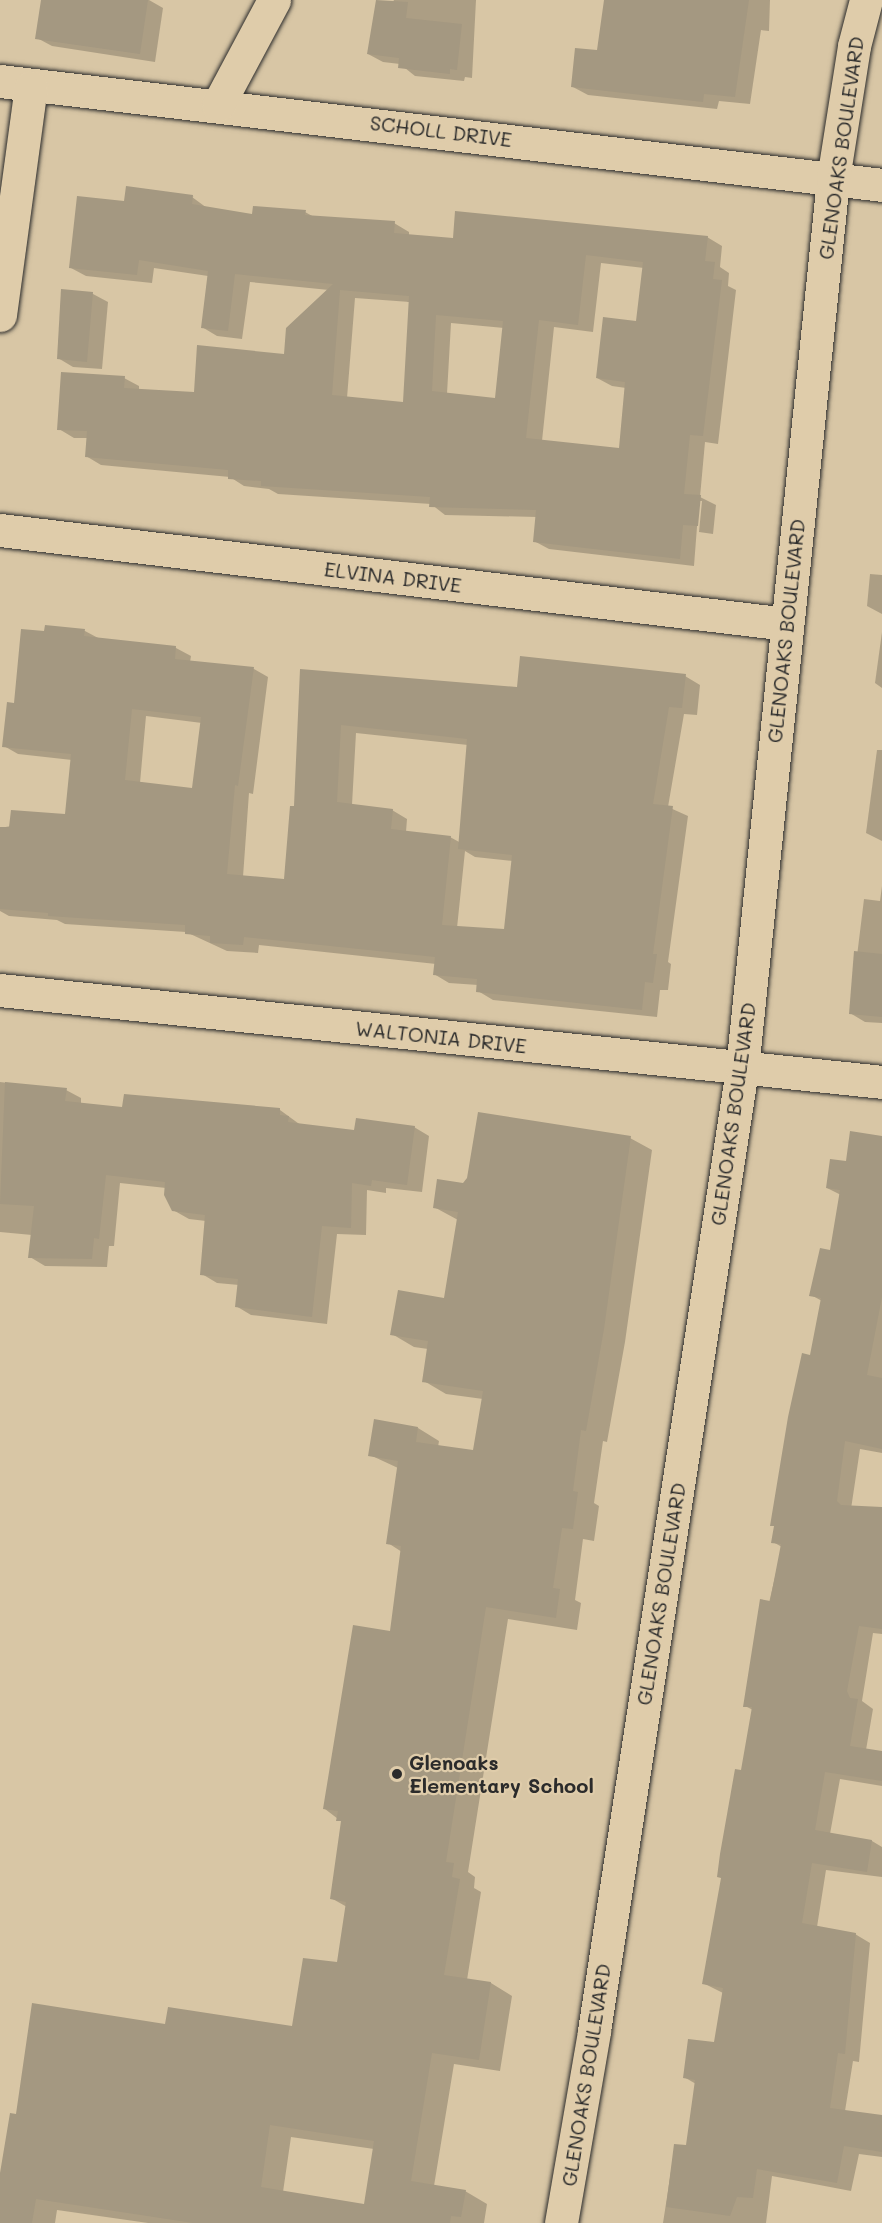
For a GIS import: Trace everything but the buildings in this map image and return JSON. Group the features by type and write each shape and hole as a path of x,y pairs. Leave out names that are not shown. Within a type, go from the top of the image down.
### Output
{"street":[{"path":"218,105 274,0"},
{"name":"GLENOAKS BOULEVARD","path":"561,2223 594,2031 742,1069 833,179 854,46 866,0"},
{"path":"0,315 15,84"},
{"name":"SCHOLL DRIVE","path":"15,84 218,105 882,185"},
{"name":"ELVINA DRIVE","path":"0,531 787,624"},
{"name":"WALTONIA DRIVE","path":"0,990 882,1082"}],"place":[{"name":"Glenoaks Elementary School","path":"397,1774"}]}
